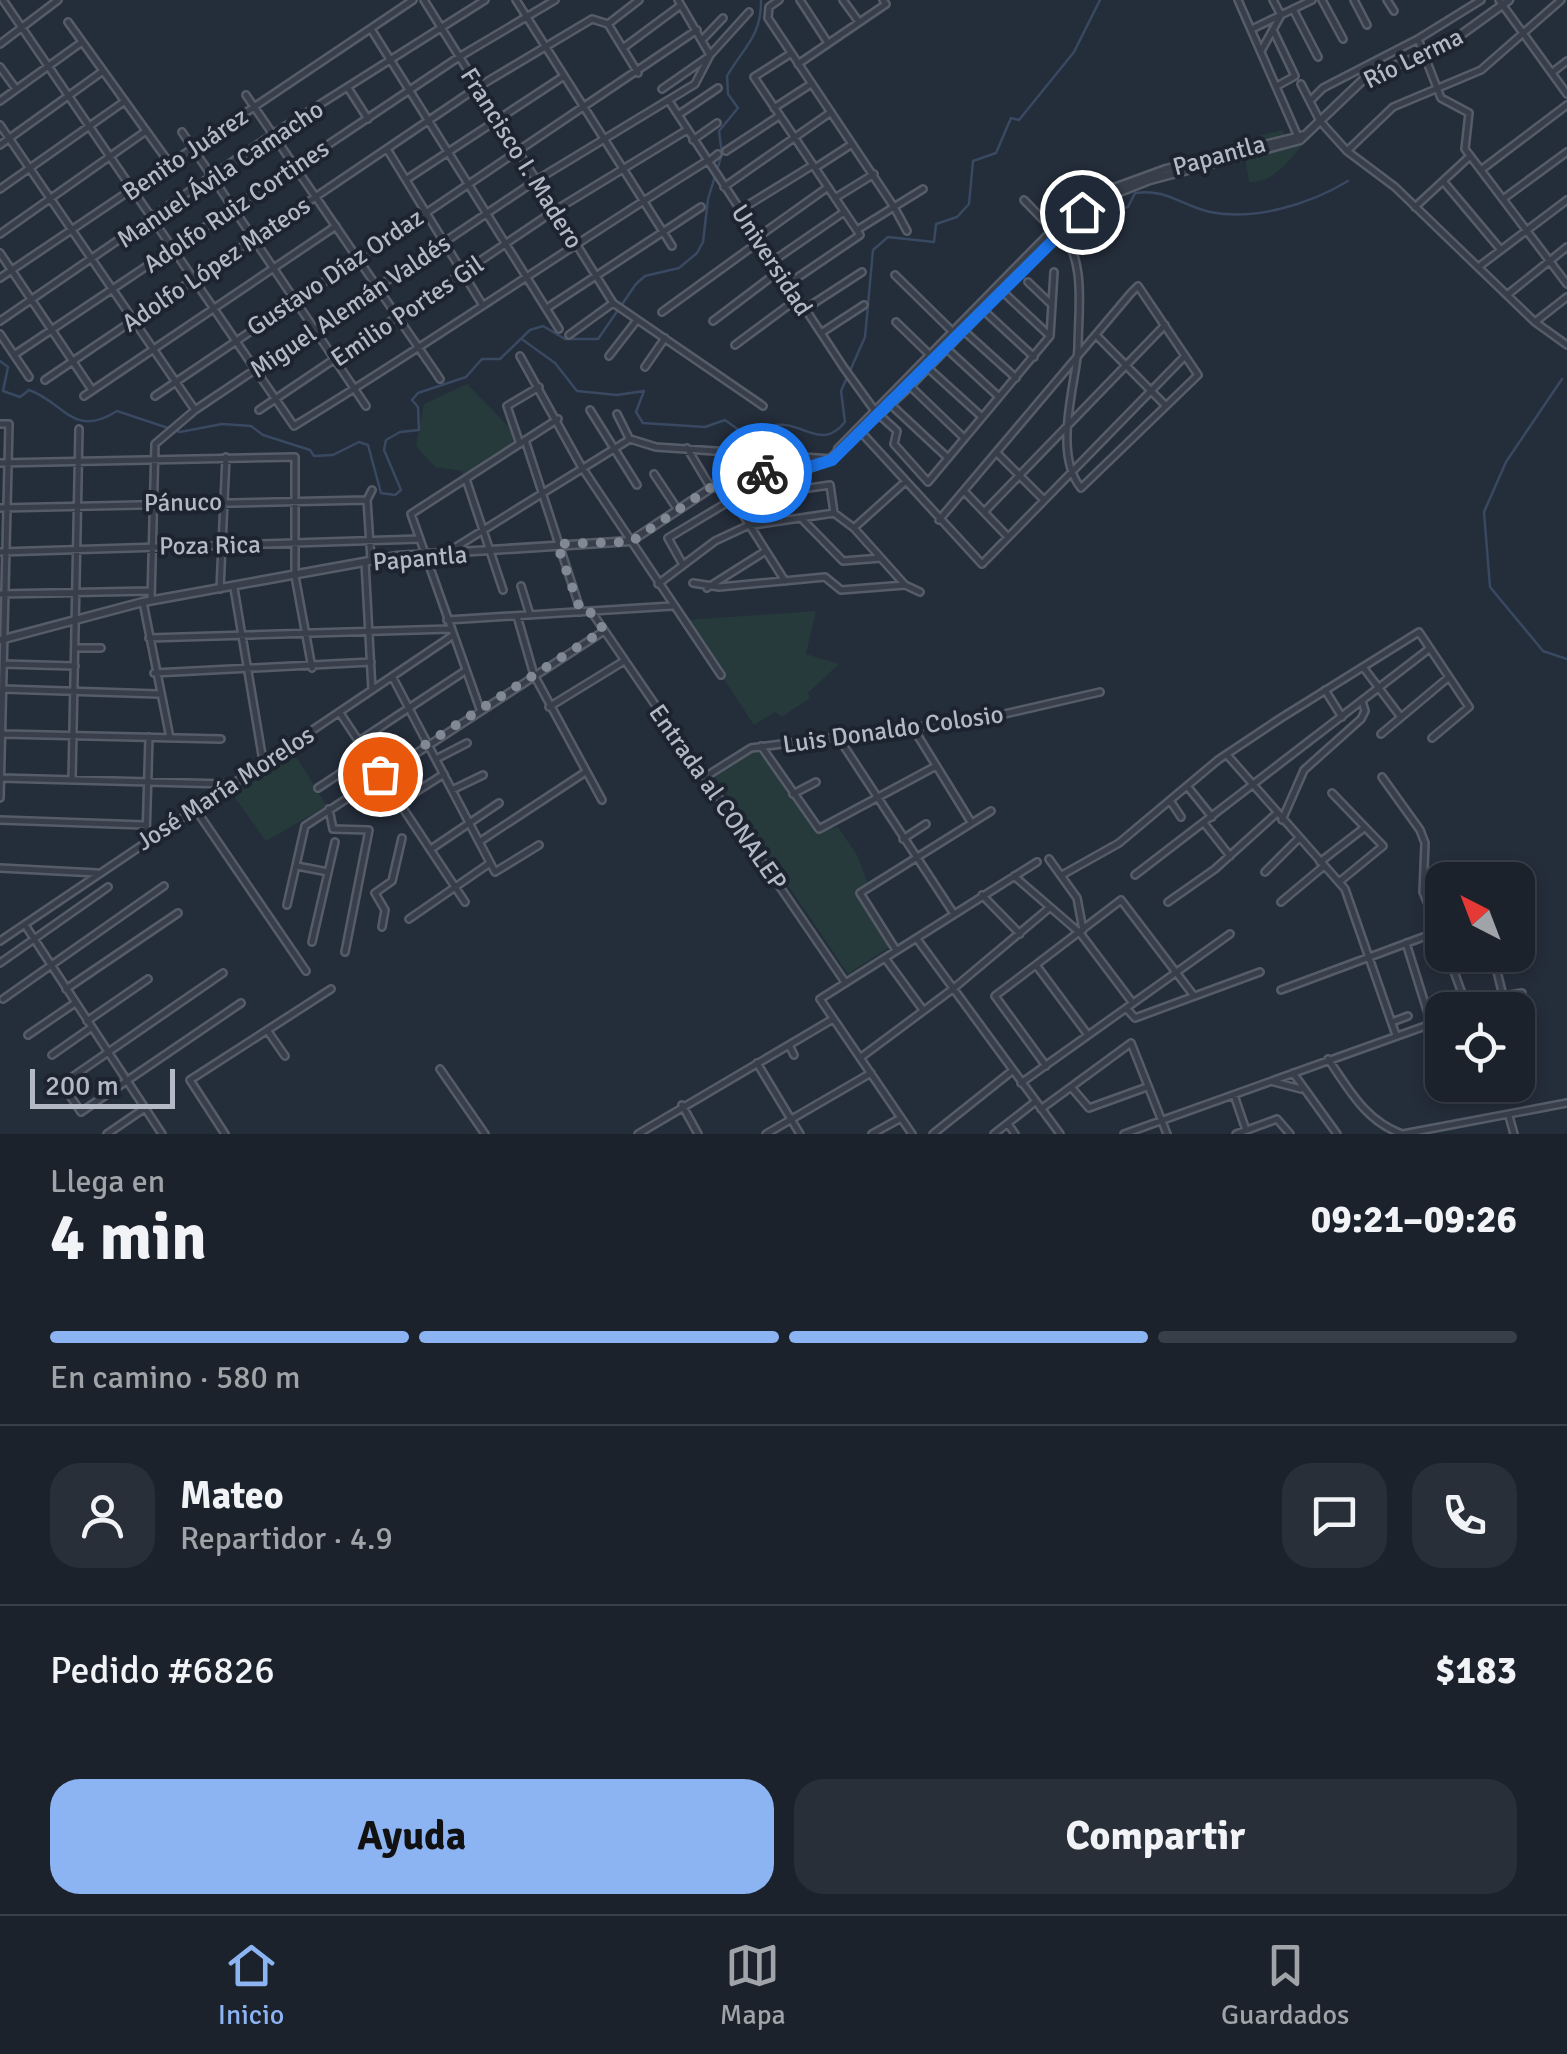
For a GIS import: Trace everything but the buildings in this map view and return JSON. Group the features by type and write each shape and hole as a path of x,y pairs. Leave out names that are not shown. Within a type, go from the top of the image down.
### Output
{"street":[{"path":"4,0 294,426 419,348 573,242 709,163 718,154"},
{"path":"0,44 58,0"},
{"name":"Benito Juárez","path":"0,278 413,0"},
{"name":"Francisco I. Madero","path":"424,0 594,277 615,304 763,406"},
{"name":"Manuel Ávila Camacho","path":"0,321 273,134 485,0"},
{"path":"516,0 672,246"},
{"name":"Adolfo Ruiz Cortines","path":"14,355 410,89 555,0"},
{"path":"638,74 608,24 640,0"},
{"path":"624,48 690,0"},
{"path":"779,0 766,12 790,54 874,174 907,231"},
{"path":"800,0 828,43"},
{"path":"843,0 860,22"},
{"path":"798,64 886,4 882,0"},
{"path":"1238,0 1300,137 1320,120"},
{"path":"1273,0 1281,15"},
{"path":"1322,0 1343,39"},
{"path":"1354,0 1367,25"},
{"path":"1388,0 1394,12"},
{"path":"1310,100 1323,88 1418,40 1481,0"},
{"path":"1347,151 1385,112 1481,70 1526,35 1561,0"},
{"path":"1252,29 1309,1"},
{"path":"1504,2 1567,94"},
{"name":"Río Lerma","path":"1320,120 1378,71 1444,47 1504,2"},
{"path":"681,4 710,55"},
{"path":"1293,9 1318,57"},
{"path":"662,89 710,55 749,12"},
{"path":"1261,51 1281,15"},
{"path":"702,40 724,18"},
{"name":"Adolfo López Mateos","path":"45,380 478,87 592,19 608,24"},
{"path":"68,22 170,164"},
{"path":"370,29 560,329"},
{"name":"Gustavo Díaz Ordaz","path":"155,396 515,149 638,74 697,30"},
{"path":"1273,30 1295,76 1276,86"},
{"path":"1418,40 1437,91 1448,104 1469,113 1463,146 1567,284"},
{"path":"0,101 82,42"},
{"path":"790,54 754,77 858,232"},
{"name":"Miguel Alemán Valdés","path":"151,460 155,444 195,410 535,181 695,84 710,55"},
{"path":"1373,60 1378,71"},
{"path":"1554,71 1567,60"},
{"path":"0,67 16,89"},
{"path":"0,144 103,71"},
{"path":"407,179 564,76"},
{"path":"774,108 811,84"},
{"path":"1301,84 1320,120 1347,151 1481,265 1535,322 1567,344"},
{"path":"348,88 368,119"},
{"path":"678,115 718,88"},
{"path":"246,94 440,378"},
{"path":"0,189 124,101"},
{"name":"Universidad","path":"669,101 850,377 877,413 897,431 894,444 928,482 948,458"},
{"path":"1481,170 1567,106"},
{"path":"724,187 831,112"},
{"path":"726,151 779,116"},
{"path":"694,140 717,124"},
{"path":"0,126 195,410"},
{"name":"Emilio Portes Gil","path":"259,410 554,211 687,130"},
{"path":"0,234 146,131"},
{"path":"182,132 366,406"},
{"name":"Papantla","path":"2,640 148,598 234,588 368,562 557,544 631,542 676,507 710,488 757,473 815,467 830,459 928,368 1056,231 1111,190 1300,137"},
{"path":"740,210 852,144"},
{"path":"387,149 483,305"},
{"path":"1503,199 1567,152"},
{"path":"1415,207 1470,156"},
{"path":"835,198 874,174"},
{"path":"1443,180 1501,250"},
{"path":"662,312 828,187"},
{"path":"788,284 923,189"},
{"path":"939,520 996,452 1077,358 1138,286 1198,375 1083,490 1070,474 1068,427 1077,358 1076,261 1071,242 1024,200"},
{"path":"1481,265 1567,200"},
{"path":"547,308 701,207"},
{"path":"773,261 844,212"},
{"path":"84,396 336,226"},
{"name":"Papantla","path":"907,384 930,355 1002,290 1056,231"},
{"path":"1508,295 1567,248"},
{"path":"0,253 92,390"},
{"path":"713,321 780,270"},
{"path":"805,309 862,272"},
{"path":"888,402 948,458 1050,336 1054,272"},
{"path":"895,275 953,332"},
{"path":"1028,282 1052,305"},
{"path":"1002,290 1050,336"},
{"path":"1535,322 1567,297"},
{"path":"735,345 798,298"},
{"path":"569,335 615,304"},
{"path":"821,333 864,305"},
{"path":"981,308 1034,357"},
{"path":"609,356 637,320"},
{"path":"896,322 930,355"},
{"path":"984,512 1164,325"},
{"path":"964,331 1016,378"},
{"path":"0,334 29,377"},
{"path":"1096,335 1166,406"},
{"path":"645,367 666,338"},
{"path":"946,348 998,397"},
{"path":"520,356 581,466 721,675"},
{"path":"860,431 982,564 1185,356"},
{"path":"928,368 982,418"},
{"path":"907,384 964,439"},
{"path":"538,387 507,406 581,612"},
{"path":"590,410 636,485"},
{"path":"617,414 630,439"},
{"path":"480,710 411,514 558,419"},
{"path":"0,424 9,424 0,798"},
{"path":"72,780 79,429"},
{"path":"446,554 540,491 630,439 656,447 686,446 830,459"},
{"path":"686,446 710,488"},
{"path":"996,452 1043,500"},
{"path":"815,467 817,456"},
{"path":"220,590 226,457"},
{"path":"0,463 296,457 295,576 312,668"},
{"path":"151,460 149,638 170,738"},
{"path":"654,474 676,507"},
{"path":"466,480 503,590"},
{"path":"854,528 905,482"},
{"path":"682,564 668,538 734,499 830,485 834,513 854,528 905,585 920,592"},
{"path":"372,490 367,500 372,690"},
{"path":"964,491 1008,537"},
{"path":"734,499 747,526 785,581"},
{"name":"Pánuco","path":"4,508 227,500 367,500"},
{"path":"658,584 682,564 747,526 834,513"},
{"path":"802,519 843,560 881,558"},
{"name":"Poza Rica","path":"3,552 420,539"},
{"path":"708,588 765,552"},
{"path":"692,583 708,588 828,578 841,590 905,585"},
{"path":"522,586 530,615"},
{"path":"234,588 239,637 263,762"},
{"path":"2,594 148,598"},
{"path":"447,620 672,606"},
{"name":"Entrada al CONALEP","path":"590,612 845,982"},
{"path":"517,616 534,675 602,800"},
{"path":"287,905 306,826 604,630"},
{"path":"149,638 368,631 451,633"},
{"path":"1062,875 1119,843 1228,756 1419,632 1469,707 1432,738"},
{"name":"José María Morelos","path":"0,941 228,784 393,678 451,633"},
{"path":"75,648 100,648"},
{"path":"1135,875 1430,649"},
{"path":"550,706 625,661"},
{"path":"154,673 312,668 370,662"},
{"path":"3,664 75,666"},
{"path":"1363,667 1400,716"},
{"path":"358,741 466,672"},
{"path":"1381,734 1450,677"},
{"path":"393,678 494,872 539,845"},
{"path":"1,688 158,694"},
{"path":"1325,690 1342,717"},
{"name":"Luis Donaldo Colosio","path":"705,777 751,748 913,728 1100,692"},
{"path":"1282,821 1304,770 1333,739 1361,719 1365,711 1362,701"},
{"path":"340,712 465,902"},
{"path":"913,728 971,822"},
{"path":"1,734 221,739"},
{"path":"146,839 150,737"},
{"path":"838,737 954,914"},
{"path":"436,759 467,743"},
{"path":"762,746 819,829 878,801 936,766"},
{"path":"318,788 368,756"},
{"path":"1228,756 1338,882 1396,1035"},
{"path":"479,842 584,773"},
{"path":"399,803 444,774"},
{"path":"452,790 483,775"},
{"path":"1382,777 1420,830 1425,844 1425,896"},
{"path":"0,778 228,784"},
{"path":"793,794 816,782"},
{"path":"1187,786 1212,817"},
{"path":"1332,792 1383,846 1338,882"},
{"path":"1170,802 1181,817"},
{"path":"430,850 499,803"},
{"path":"194,808 306,971"},
{"path":"329,809 333,829 370,830 344,952"},
{"path":"896,950 860,893 991,810"},
{"path":"1168,902 1230,856 1277,813"},
{"path":"0,820 144,824"},
{"path":"902,839 926,824"},
{"path":"1204,824 1230,856"},
{"path":"1281,902 1364,828"},
{"path":"357,889 375,892 392,880 402,838"},
{"path":"1265,872 1299,838"},
{"path":"312,942 335,842"},
{"path":"1049,859 1077,898 1081,932"},
{"path":"912,1134 820,999 1037,862"},
{"path":"409,919 490,863"},
{"path":"296,866 328,872"},
{"path":"0,868 98,873"},
{"path":"1014,876 1048,909 1081,932 1135,1018 1260,972"},
{"path":"3,999 164,886"},
{"path":"0,963 108,887"},
{"path":"375,892 385,910 382,927"},
{"path":"982,896 1020,934"},
{"path":"1046,1066 995,996 1122,900 1194,996"},
{"path":"860,1058 954,988 1048,909"},
{"path":"66,989 178,912"},
{"path":"26,928 162,1134"},
{"path":"1021,1083 1230,934"},
{"path":"916,938 1060,1134"},
{"path":"1281,990 1425,938"},
{"path":"1406,943 1425,1004"},
{"path":"884,958 923,1010"},
{"path":"1036,965 1088,1035"},
{"path":"223,973 62,1084 81,1112 241,1003"},
{"path":"87,1020 148,979"},
{"path":"226,1134 190,1080 331,989"},
{"path":"28,1035 76,1003"},
{"path":"1392,1022 1408,1016"},
{"path":"638,1134 833,1019"},
{"path":"1124,1134 1425,1025"},
{"path":"52,1055 92,1028"},
{"path":"267,1030 286,1056"},
{"path":"1041,1109 1131,1043 1166,1134"},
{"path":"789,1045 794,1055"},
{"path":"1328,1058 1379,1130 1402,1134 1567,1103"},
{"path":"758,1063 800,1134"},
{"path":"440,1068 484,1134"},
{"path":"934,1134 1012,1071"},
{"path":"1293,1073 1336,1134"},
{"path":"766,1134 870,1074"},
{"path":"1266,1083 1282,1082 1308,1094"},
{"path":"1071,1087 1088,1108 1148,1088"},
{"path":"1234,1095 1246,1130"},
{"path":"994,1134 1035,1102"},
{"path":"682,1105 698,1134"},
{"path":"107,1134 145,1108"},
{"path":"1509,1116 1514,1134"},
{"path":"872,1134 901,1118"},
{"path":"1236,1134 1277,1119 1290,1134"},
{"path":"1008,1124 1016,1134"}],"shaded area":[{"path":"1282,130 1291,143 1304,143 1274,175 1249,182 1242,140"},
{"path":"467,384 510,428 516,443 464,478 462,471 435,467 416,446 424,404"},
{"path":"816,611 806,654 839,664 808,693 810,698 782,717 775,712 754,725 685,620"},
{"path":"291,748 327,806 266,841 228,788"},
{"path":"756,748 817,832 838,827 857,855 868,884 857,893 891,946 848,974 711,771"}],"waterway":[{"path":"0,361 8,367 3,391 20,397 29,390 79,420 102,419 117,411 180,432 222,424 251,426 263,435 310,450 314,456 333,455 359,442 368,445 381,493 395,495 401,490 384,450 386,440 400,432 419,430 418,407 412,400 418,393 466,377 482,359 500,359 530,330 543,326 565,339 598,339 645,276 679,268 697,253 703,242 708,199 722,154 719,131 738,108 728,94 727,76 755,32 761,0"},
{"path":"523,340 555,363 577,391 617,395 644,391 636,412 643,423 705,427 725,420 743,433 776,425 820,435 837,430 845,422 841,391 865,337 873,250 888,237 934,242 936,224 957,217 969,204 973,161 996,153 1011,118 1019,120 1074,52 1100,0"},
{"path":"1078,242 1096,214 1128,207 1135,193 1165,195 1210,212 1245,214 1300,203 1348,181"},
{"path":"1562,379 1506,462 1484,512 1490,587 1543,651 1567,659"}],"way so far":[{"path":"380,774 604,630 590,612 581,612 557,544 631,542 676,507 710,488 762,473"}],"route":[{"path":"762,473 815,467 832,460 1082,212"}]}
